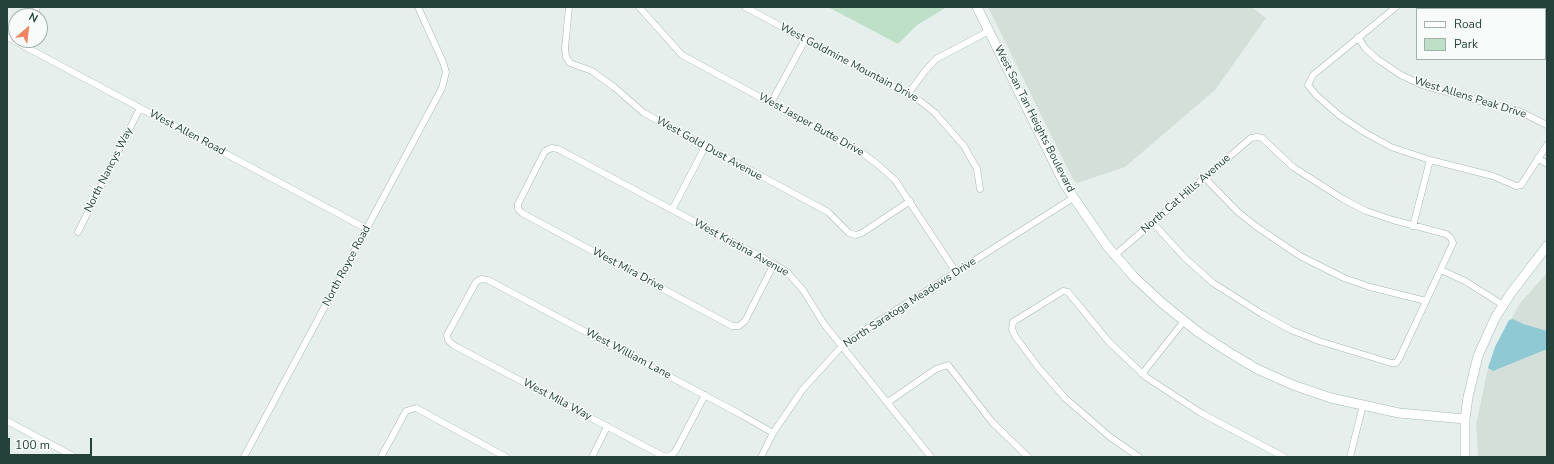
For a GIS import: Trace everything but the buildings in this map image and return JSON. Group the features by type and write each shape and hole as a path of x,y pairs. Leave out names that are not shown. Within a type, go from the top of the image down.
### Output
{"street":[{"name":"North Royce Road","path":"244,457 442,88 446,72 444,62 418,7"},
{"name":"West Gold Dust Avenue","path":"569,7 566,57 570,63 592,71 614,87 644,113 828,212 849,233 856,235 910,201"},
{"name":"West Jasper Butte Drive","path":"639,7 682,54 861,152 895,180 956,272"},
{"name":"West Goldmine Mountain Drive","path":"745,7 908,94 934,112 964,146 977,169 980,189"},
{"name":"West San Tan Heights Boulevard","path":"977,7 990,31 1050,158 1074,198 1115,255 1162,303 1184,321 1227,351 1257,369 1293,385 1331,398 1399,413 1465,419"},
{"path":"1396,7 1313,74 1308,85 1316,95 1340,116 1364,132 1391,147 1430,160 1493,176 1516,186 1521,186 1547,145"},
{"path":"908,94 925,71 936,60 990,31"},
{"name":"West Allens Peak Drive","path":"1358,37 1365,48 1377,59 1401,76 1422,85 1521,112 1547,125"},
{"path":"771,103 805,40"},
{"name":"West Allen Road","path":"31,48 367,229"},
{"name":"North Nancys Way","path":"78,232 140,108"},
{"name":"North Cat Hills Avenue","path":"1115,255 1251,138 1257,137 1262,138 1293,167 1343,199 1366,211 1413,226"},
{"path":"672,210 705,147"},
{"name":"West Kristina Avenue","path":"552,148 558,149 787,272 797,281 824,324 932,457"},
{"name":"West Mira Drive","path":"552,148 546,151 518,204 518,209 522,213 732,326 739,326 745,321 774,264"},
{"path":"1538,158 1547,164"},
{"path":"1153,223 1185,258 1213,283 1262,314 1291,330 1319,342 1391,363 1396,363 1453,243 1451,238 1446,234 1413,226 1430,160"},
{"path":"1205,178 1238,212 1257,227 1300,256 1350,280 1426,302"},
{"name":"North Saratoga Meadows Drive","path":"761,457 773,433 803,389 842,346 874,324 1074,198"},
{"path":"1465,457 1465,419 1468,397 1478,356 1495,318 1503,305 1547,246"},
{"path":"1534,265 1547,257"},
{"path":"1441,270 1466,281 1503,305"},
{"name":"West William Lane","path":"448,340 447,335 476,282 482,279 488,280 705,395 773,433"},
{"path":"1139,457 1110,437 1065,398 1038,367 1015,336 1012,329 1013,322 1062,291 1068,292 1106,338 1142,374 1201,413 1284,457"},
{"path":"1142,374 1184,321"},
{"name":"West Mila Way","path":"448,340 453,345 607,427 662,455 668,456"},
{"path":"888,402 936,369 948,365 992,422 1028,457"},
{"path":"668,456 675,452 705,395"},
{"path":"1350,457 1363,405"},
{"path":"381,457 406,411 416,408 506,457"},
{"path":"7,421 75,457"},
{"path":"592,457 607,427"}],"shaded area":[{"path":"988,7 1251,7 1266,18 1215,90 1125,167 1077,183 1074,181"},
{"path":"1547,273 1547,457 1478,457 1476,425 1488,368 1495,347 1521,302"}],"green space":[{"path":"828,7 947,7 917,25 898,44"}],"water":[{"path":"1513,319 1523,324 1547,331 1547,349 1493,371 1488,368 1495,347 1509,320"}]}
